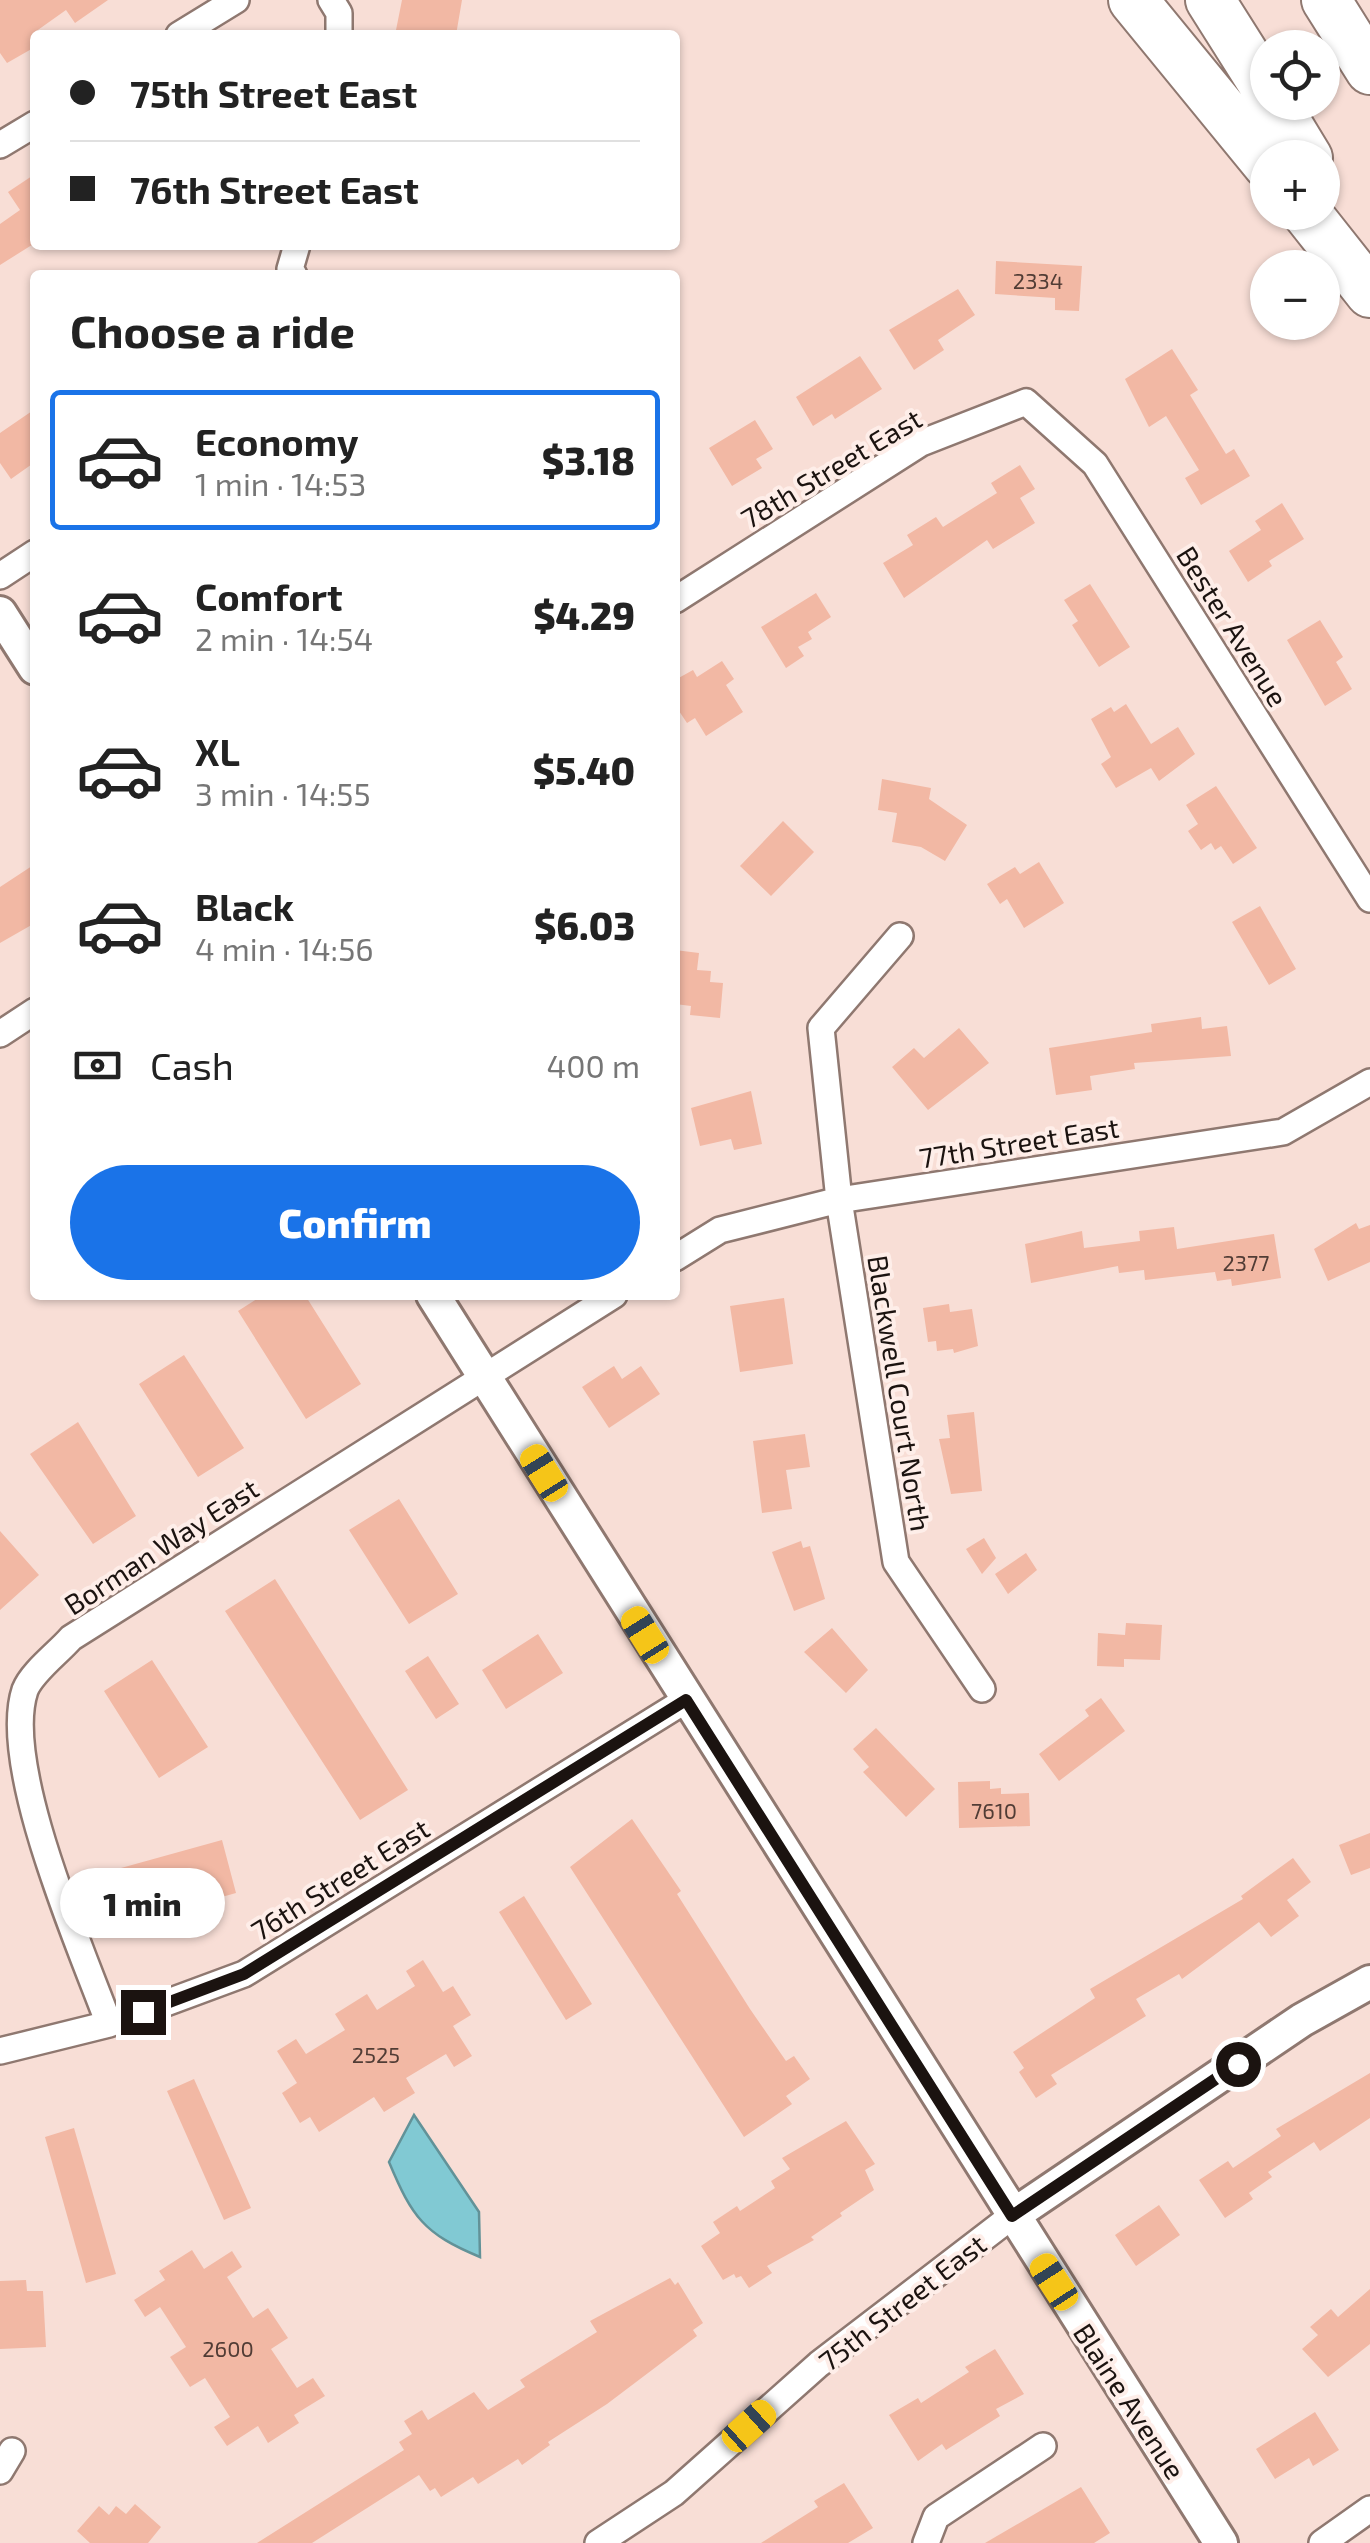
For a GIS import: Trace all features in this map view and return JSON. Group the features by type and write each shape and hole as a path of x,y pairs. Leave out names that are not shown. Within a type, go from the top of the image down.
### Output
{"highway":[{"path":"1133,0 1250,143"},
{"path":"1210,0 1250,63"},
{"path":"1326,0 1370,70"},
{"path":"1340,208 1370,256"},
{"path":"1320,230 1370,292"}],"street":[{"path":"187,30 236,0"},
{"path":"331,0 339,13 339,30"},
{"path":"0,146 30,127"},
{"name":"78th Street East","path":"680,597 921,443 1026,402"},
{"name":"Bester Avenue","path":"1026,402 1094,464 1370,900"},
{"path":"0,576 30,555"},
{"path":"0,614 30,660"},
{"name":"Blackwell Court North","path":"900,936 820,1028 838,1200 896,1562 982,1690"},
{"path":"0,1034 30,1014"},
{"name":"77th Street East","path":"680,1255 720,1230 838,1200 1283,1132 1370,1082"},
{"name":"Blaine Avenue","path":"436,1300 1221,2543"},
{"path":"484,1375 606,1300"},
{"name":"Borman Way East","path":"109,2024 45,1849 18,1753 26,1689 72,1638 484,1375"},
{"name":"76th Street East","path":"0,2051 109,2024 244,1974 686,1700"},
{"name":"75th Street East","path":"598,2543 674,2493 819,2364 1012,2216 1302,2020 1370,1982"},
{"path":"926,2543 936,2517 1043,2446"},
{"path":"1322,2543 1370,2509"}],"water":[{"path":"414,2115 479,2212 480,2257 445,2240 422,2222 397,2181 389,2162"}],"building":[{"path":"0,0 108,0 75,23 66,10 38,30 30,30 30,50 7,63 0,53"},
{"path":"402,0 462,0 457,30 396,30"},
{"path":"30,177 30,246 0,265 0,224 20,210 8,192"},
{"path":"996,261 1082,266 1079,311 1055,310 1055,298 995,294"},
{"path":"958,289 975,315 938,340 944,350 914,370 889,330"},
{"path":"1172,349 1198,390 1190,395 1226,454 1234,449 1250,476 1201,505 1185,478 1199,470 1166,416 1149,427 1125,379"},
{"path":"860,356 882,389 835,419 832,414 813,426 796,397"},
{"path":"30,412 30,466 11,479 0,463 0,433"},
{"path":"755,420 773,449 756,459 762,468 732,486 709,448"},
{"path":"1020,465 1035,489 1020,498 1035,523 993,549 987,540 904,598 883,563 913,545 907,535 936,517 943,527 997,493 991,483"},
{"path":"1282,503 1304,539 1269,561 1272,566 1248,582 1229,551 1261,530 1255,521"},
{"path":"1090,584 1130,647 1099,667 1072,625 1078,621 1064,600"},
{"path":"816,593 831,617 808,632 812,639 798,647 804,656 786,668 761,627"},
{"path":"1320,620 1343,657 1336,662 1352,689 1325,706 1287,640"},
{"path":"722,661 734,679 726,685 743,712 706,736 695,718 687,723 680,712 680,677 693,670 697,677"},
{"path":"1126,704 1151,744 1178,727 1195,754 1159,781 1151,768 1116,788 1101,764 1111,757 1091,719 1111,707 1114,712"},
{"path":"882,779 931,788 929,799 967,825 945,861 921,847 892,842 897,813 878,810"},
{"path":"1216,786 1257,848 1233,864 1221,846 1215,850 1211,843 1201,850 1188,831 1198,824 1186,805"},
{"path":"783,821 814,852 771,896 740,866"},
{"path":"1039,862 1064,903 1024,928 1007,899 1000,904 987,884 1015,867 1020,874"},
{"path":"30,867 30,926 0,943 0,887"},
{"path":"1260,906 1296,969 1269,985 1232,922"},
{"path":"680,951 699,953 697,970 711,971 710,982 723,983 720,1018 690,1015 691,1006 680,1005"},
{"path":"1201,1017 1202,1029 1227,1026 1231,1056 1134,1063 1135,1069 1090,1076 1092,1090 1056,1095 1049,1048 1152,1032 1151,1024"},
{"path":"959,1028 989,1063 928,1110 892,1067 914,1048 924,1058"},
{"path":"751,1091 762,1144 734,1150 731,1139 700,1146 691,1108"},
{"path":"1356,1223 1359,1229 1370,1225 1370,1262 1328,1281 1314,1249"},
{"path":"1174,1227 1177,1249 1274,1234 1281,1278 1232,1286 1231,1279 1217,1281 1215,1272 1145,1280 1144,1270 1119,1273 1118,1266 1031,1283 1025,1244 1082,1231 1084,1248 1140,1241 1139,1231"},
{"path":"784,1298 793,1364 740,1372 730,1306"},
{"path":"255,1300 308,1300 361,1384 306,1419 238,1311"},
{"path":"949,1304 950,1312 972,1309 978,1346 954,1353 953,1349 937,1351 936,1341 928,1342 923,1308"},
{"path":"184,1355 244,1448 198,1477 139,1384"},
{"path":"614,1366 622,1379 641,1366 660,1394 609,1428 582,1387"},
{"path":"974,1412 982,1491 951,1494 939,1439 950,1438 947,1415"},
{"path":"78,1422 136,1516 93,1544 30,1454"},
{"path":"805,1434 810,1467 786,1470 792,1509 762,1513 753,1441"},
{"path":"399,1499 458,1594 409,1624 349,1530"},
{"path":"0,1531 39,1575 0,1610"},
{"path":"984,1538 996,1558 982,1574 966,1549"},
{"path":"801,1541 803,1548 810,1546 825,1599 794,1611 772,1552"},
{"path":"1026,1553 1037,1570 1008,1594 995,1574"},
{"path":"275,1579 408,1790 360,1820 225,1611"},
{"path":"1126,1623 1162,1625 1160,1660 1124,1659 1124,1667 1097,1666 1098,1633 1125,1635"},
{"path":"832,1628 868,1670 846,1693 804,1652"},
{"path":"538,1634 563,1673 506,1709 482,1670"},
{"path":"428,1656 459,1704 436,1719 405,1671"},
{"path":"152,1660 208,1747 159,1778 104,1691"},
{"path":"1101,1698 1125,1731 1059,1781 1039,1754 1089,1716 1085,1710"},
{"path":"876,1728 935,1789 906,1817 863,1772 869,1767 853,1749"},
{"path":"990,1781 990,1789 1001,1788 1001,1794 1029,1793 1030,1826 959,1828 958,1782"},
{"path":"632,1819 681,1891 677,1894 750,2009 786,2061 794,2056 810,2079 786,2096 792,2104 744,2137 570,1867"},
{"path":"1370,1833 1370,1868 1351,1875 1339,1845"},
{"path":"222,1840 236,1893 136,1921 121,1868"},
{"path":"1293,1858 1311,1882 1287,1900 1299,1916 1271,1937 1259,1922 1182,1979 1179,1974 1136,1999 1146,2016 1051,2075 1057,2084 1036,2098 1019,2072 1024,2068 1013,2052 1095,1998 1090,1989 1243,1899 1241,1896"},
{"path":"524,1896 592,2004 566,2020 499,1912"},
{"path":"423,1960 443,1992 453,1986 471,2015 453,2026 472,2056 454,2067 446,2054 406,2078 415,2093 384,2112 374,2097 319,2132 310,2117 300,2123 282,2093 297,2083 277,2051 296,2039 306,2054 345,2030 335,2014 367,1994 377,2010 415,1986 406,1971"},
{"path":"1370,2073 1370,2118 1320,2151 1314,2142 1268,2172 1272,2177 1249,2193 1253,2199 1225,2218 1199,2180 1228,2161 1233,2168 1281,2136 1276,2129"},
{"path":"194,2079 251,2208 224,2220 167,2091"},
{"path":"846,2121 875,2164 865,2170 874,2190 811,2237 814,2240 767,2266 772,2273 749,2288 741,2276 736,2278 734,2274 723,2280 701,2246 720,2233 713,2222 737,2206 740,2211 775,2188 771,2181 790,2169 782,2158"},
{"path":"74,2128 116,2274 86,2283 45,2137"},
{"path":"1159,2205 1180,2235 1136,2266 1115,2235"},
{"path":"192,2250 204,2269 232,2251 242,2267 227,2277 253,2318 268,2308 288,2338 271,2349 297,2388 313,2378 325,2396 294,2415 299,2423 268,2443 258,2426 227,2446 214,2427 230,2417 205,2378 190,2387 170,2357 186,2347 160,2307 145,2317 134,2300 165,2280 159,2271"},
{"path":"670,2278 675,2285 678,2282 703,2323 693,2330 697,2336 607,2404 548,2442 550,2445 522,2465 518,2459 478,2484 473,2477 441,2497 435,2488 430,2491 419,2475 312,2543 257,2543 404,2450 399,2442 412,2434 404,2421 422,2410 428,2420 474,2392 488,2410 525,2387 520,2380 597,2332 590,2321"},
{"path":"26,2280 27,2291 43,2291 46,2347 0,2349 0,2281"},
{"path":"1370,2289 1370,2344 1328,2377 1302,2349 1318,2335 1310,2327 1331,2309 1338,2317"},
{"path":"995,2349 1024,2394 996,2409 1000,2416 946,2450 942,2444 918,2461 889,2415 918,2398 921,2403 969,2372 965,2367"},
{"path":"1315,2412 1339,2450 1313,2466 1309,2458 1275,2479 1256,2449"},
{"path":"844,2483 873,2528 848,2543 761,2543 818,2507 814,2501"},
{"path":"1081,2487 1110,2533 1094,2543 985,2543"},
{"path":"135,2504 161,2527 148,2543 90,2543 77,2531 99,2506 109,2515 116,2506 126,2514"}],"route":[{"path":"143,2012 244,1974 686,1700 1012,2216 1238,2064"}]}
